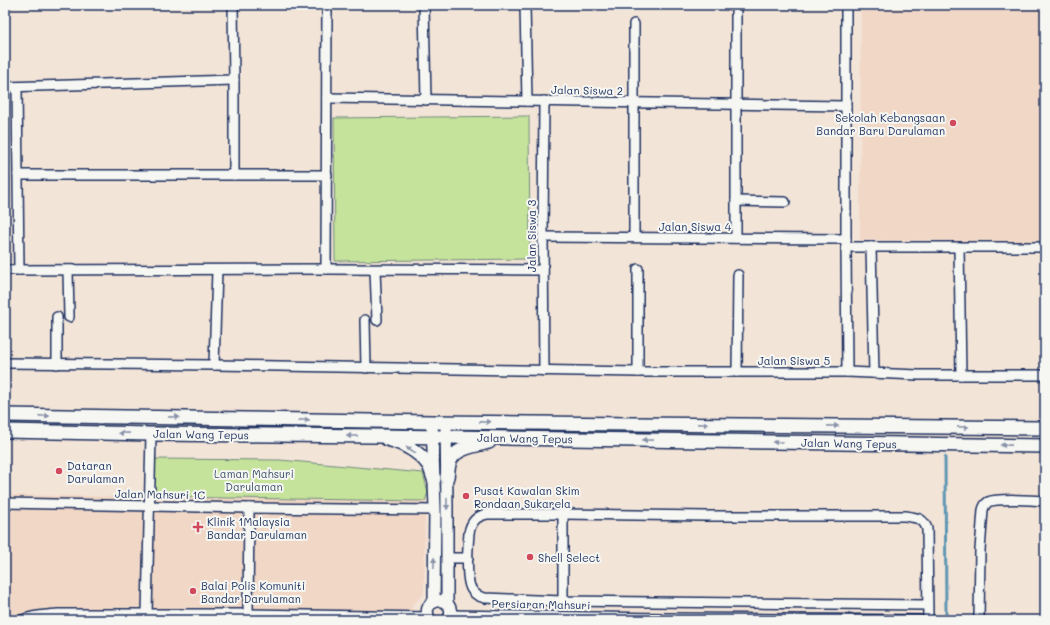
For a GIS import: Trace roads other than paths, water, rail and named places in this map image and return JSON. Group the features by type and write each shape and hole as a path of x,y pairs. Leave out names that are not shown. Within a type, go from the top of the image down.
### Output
{"main road":[{"name":"Jalan Wang Tepus","path":"5,415 432,422 1045,428"},
{"name":"Jalan Wang Tepus","path":"5,431 1045,446"},
{"path":"376,436 396,442 413,451 422,458 441,478 453,456 461,450 506,438"}],"street":[{"path":"233,5 234,175"},
{"path":"326,269 327,5"},
{"path":"424,5 426,100"},
{"path":"525,5 527,101"},
{"path":"846,5 846,243 848,372"},
{"path":"736,12 736,238"},
{"path":"634,24 634,237"},
{"path":"5,87 234,80"},
{"path":"18,87 19,270"},
{"name":"Jalan Siswa 2","path":"327,98 846,106"},
{"name":"Jalan Siswa 3","path":"544,101 544,371"},
{"path":"18,175 326,175"},
{"path":"736,201 785,202"},
{"name":"Jalan Siswa 4","path":"543,237 736,238 846,243 871,247 1045,247"},
{"path":"871,247 874,373"},
{"path":"959,247 961,375"},
{"path":"638,268 638,372"},
{"path":"5,270 543,270"},
{"path":"68,270 69,317"},
{"path":"214,365 217,270"},
{"path":"375,270 377,320"},
{"path":"737,372 738,275"},
{"path":"57,317 57,364"},
{"path":"366,320 366,368"},
{"name":"Jalan Siswa 5","path":"5,363 544,371 848,372 918,375 1045,375"},
{"path":"432,422 432,437 441,478 447,558 447,604"},
{"path":"434,602 435,510 441,478 446,437 446,422"},
{"path":"147,614 151,434"},
{"path":"979,620 980,550 984,506 987,502 998,500 1045,501"},
{"name":"Jalan Mahsuri 1C","path":"5,503 435,510"},
{"path":"248,614 249,508"},
{"path":"928,605 563,601 485,598 475,594 470,588 468,558 469,533 472,522 481,515 487,514 914,517 923,522 927,529 928,605 928,620"},
{"path":"563,514 563,601"},
{"path":"447,558 468,558"},
{"path":"515,599 516,616"},
{"path":"22,620 58,614 113,617 147,614 248,614 259,617 429,618 427,610 428,606 438,600 443,601 450,608 449,617"},
{"name":"Persiaran Mahsuri","path":"449,617 516,616 739,620 919,620"}],"waterway":[{"path":"945,457 946,614"}],"place":[{"name":"Sekolah Kebangsaan Bandar Baru Darulaman","path":"953,123"},
{"name":"Dataran Darulaman","path":"59,471"},
{"name":"Pusat Kawalan Skim Rondaan Sukarela","path":"466,496"},
{"name":"Klinik 1Malaysia Bandar Darulaman","path":"198,527"},
{"name":"Shell Select","path":"530,557"},
{"name":"Balai Polis Komuniti Bandar Darulaman","path":"193,591"}],"park label":[{"name":"Laman Mahsuri Darulaman","path":"254,479"}]}
